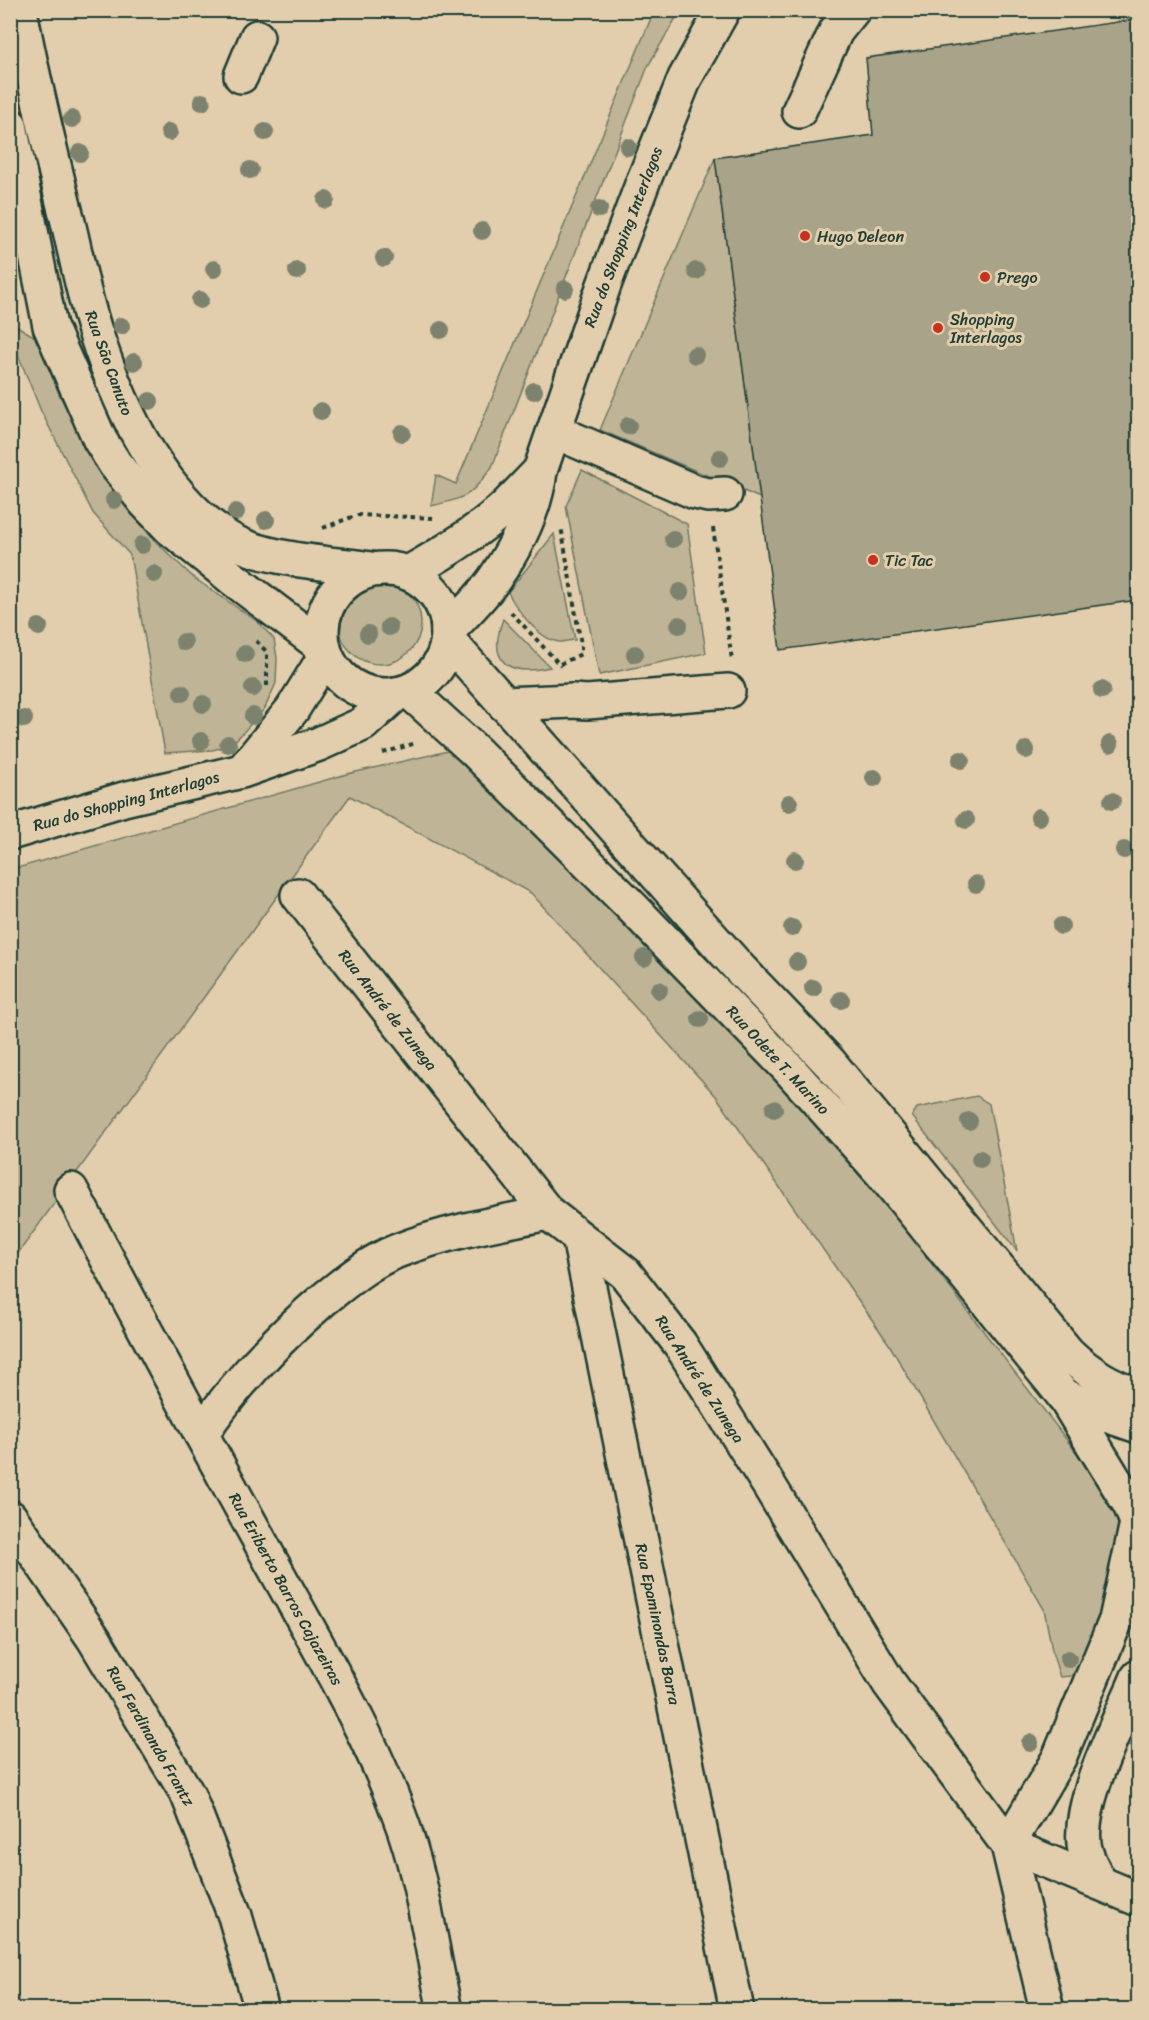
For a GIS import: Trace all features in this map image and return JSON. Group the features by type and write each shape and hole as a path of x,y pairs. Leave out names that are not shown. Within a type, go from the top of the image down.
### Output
{"street":[{"name":"Rua São Canuto","path":"20,10 32,72 96,333 131,423 153,460 177,492 201,518 227,538 252,550 371,569"},
{"name":"Rua do Shopping Interlagos","path":"448,636 495,578 532,510 554,431 604,285 643,182 686,78 723,10"},
{"path":"799,111 836,31 853,10"},
{"path":"241,76 257,37"},
{"path":"10,125 50,326 99,440 145,502 171,529 324,651"},
{"path":"554,431 695,492 716,495"},
{"path":"410,572 466,537 539,480"},
{"path":"391,568 410,572 431,587 445,609 448,636 445,654 435,672 420,685 403,693 378,696 355,688 336,674 324,651 321,631 324,610 335,592 351,577 371,569 391,568"},
{"path":"448,636 504,704 741,970 830,1063 1068,1353 1097,1377 1138,1395"},
{"path":"242,771 292,710 324,651"},
{"path":"504,704 587,702 730,679"},
{"name":"Rua do Shopping Interlagos","path":"10,832 124,800 242,771 338,737 363,724 403,693"},
{"name":"Rua Odete T. Marino","path":"403,693 454,732 630,905 788,1068 882,1173 1063,1395 1106,1415 1138,1426"},
{"name":"Rua André de Zunega","path":"298,895 548,1213 625,1273 680,1344 770,1487 888,1683 1008,1845"},
{"name":"Rua Eriberto Barros Cajazeiras","path":"71,1190 353,1712 384,1775 419,1875 445,2010"},
{"path":"201,1434 224,1400 291,1327 362,1269 396,1251 437,1238 489,1224 548,1213"},
{"name":"Rua Epaminondas Barra","path":"579,1238 737,2010"},
{"path":"1047,2010 1008,1845 1059,1758 1127,1625 1138,1520 1063,1395"},
{"name":"Rua Ferdinando Frantz","path":"10,1517 94,1639 188,1795 235,1916 262,2010"},
{"path":"1100,1882 1085,1852 1083,1830 1085,1813 1092,1787 1138,1677"},
{"path":"1008,1845 1138,1899"}],"path":[{"path":"539,480 560,519 581,645 581,654 560,664"},
{"path":"716,495 730,679"},
{"path":"287,557 312,533 357,515 439,518 466,537"},
{"path":"490,585 502,603 560,664 573,701"},
{"path":"252,637 267,652 267,692 292,710"},
{"path":"338,737 379,754 416,744 438,744 454,732"}],"shaded area":[{"path":"654,11 680,11 648,66 492,467 479,484 467,494 452,501 431,506 436,475 456,484"},
{"path":"715,158 760,498 600,430"},
{"path":"10,322 37,338 59,394 99,472 152,538 194,578 258,622 274,639 277,658 276,683 265,708 229,746 212,750 165,753 130,555 93,513 41,411 17,352 11,353"},
{"path":"582,470 687,524 706,653 599,675 566,506"},
{"path":"554,534 575,640 562,642 545,636 529,623 508,592"},
{"path":"380,582 396,585 409,594 418,607 421,623 418,639 409,652 396,661 380,664 364,661 351,652 342,639 339,623 342,607 351,594 364,585"},
{"path":"503,619 550,667 523,670 512,668 505,663 500,656 498,646"},
{"path":"452,750 464,759 789,1095 895,1216 1096,1478 1114,1511 1121,1534 1108,1609 1086,1657 1071,1676 1060,1677 1044,1609 889,1344 716,1096 531,893 350,796 11,1263 10,870 347,774"},
{"path":"977,1096 989,1104 1017,1251 912,1116 917,1108"}],"building":[{"name":"Shopping Interlagos","path":"1138,19 1138,600 780,650 715,158 873,135 866,58"}],"place":[{"name":"Hugo Deleon","path":"805,236"},
{"name":"Prego","path":"985,277"},
{"name":"Shopping Interlagos","path":"938,328"},
{"name":"Tic Tac","path":"873,560"}]}
